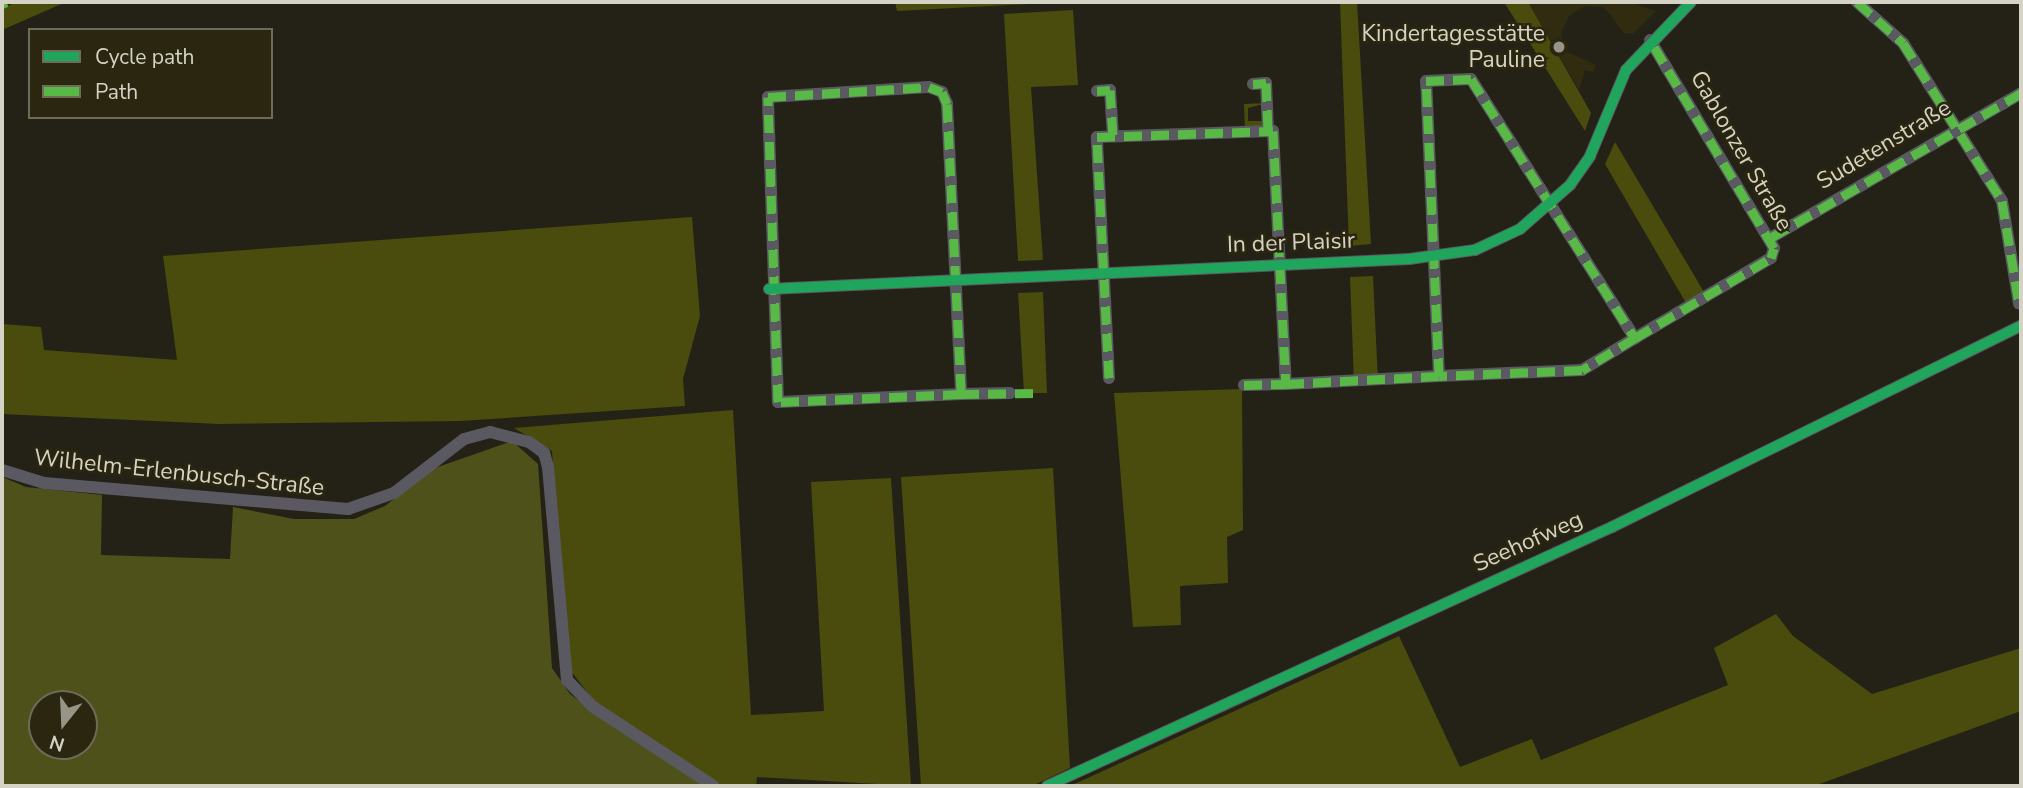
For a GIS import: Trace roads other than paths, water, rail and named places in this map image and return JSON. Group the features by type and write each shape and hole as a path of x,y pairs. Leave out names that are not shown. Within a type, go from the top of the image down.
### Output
{"street":[{"name":"In der Plaisir","path":"771,289 1433,258 1501,240 1550,205 1582,170 1626,70 1650,40 1691,2"},
{"path":"1857,2 1903,43 1957,125 2002,201 2019,304"},
{"name":"Gablonzer Straße","path":"1635,338 1771,257 1772,237 1650,40"},
{"path":"1244,385 1581,370 1635,338 1550,205 1480,86 1471,79 1426,81 1439,376"},
{"path":"1253,84 1266,83 1286,384"},
{"path":"1097,91 1110,90 1112,136"},
{"path":"961,394 942,92 779,93 768,97 765,109 778,402 1010,393"},
{"name":"Sudetenstraße","path":"1772,237 1957,125 2021,93"},
{"path":"1109,378 1097,137 1268,131"},
{"name":"Seehofweg","path":"1047,786 1612,527 2021,326"},
{"name":"Wilhelm-Erlenbusch-Straße","path":"2,470 44,483 348,509 394,493 464,439 490,432 529,442 548,467 567,680 592,706 714,786"}],"place":[{"name":"Kindertagesstätte Pauline","path":"1559,47"}]}
